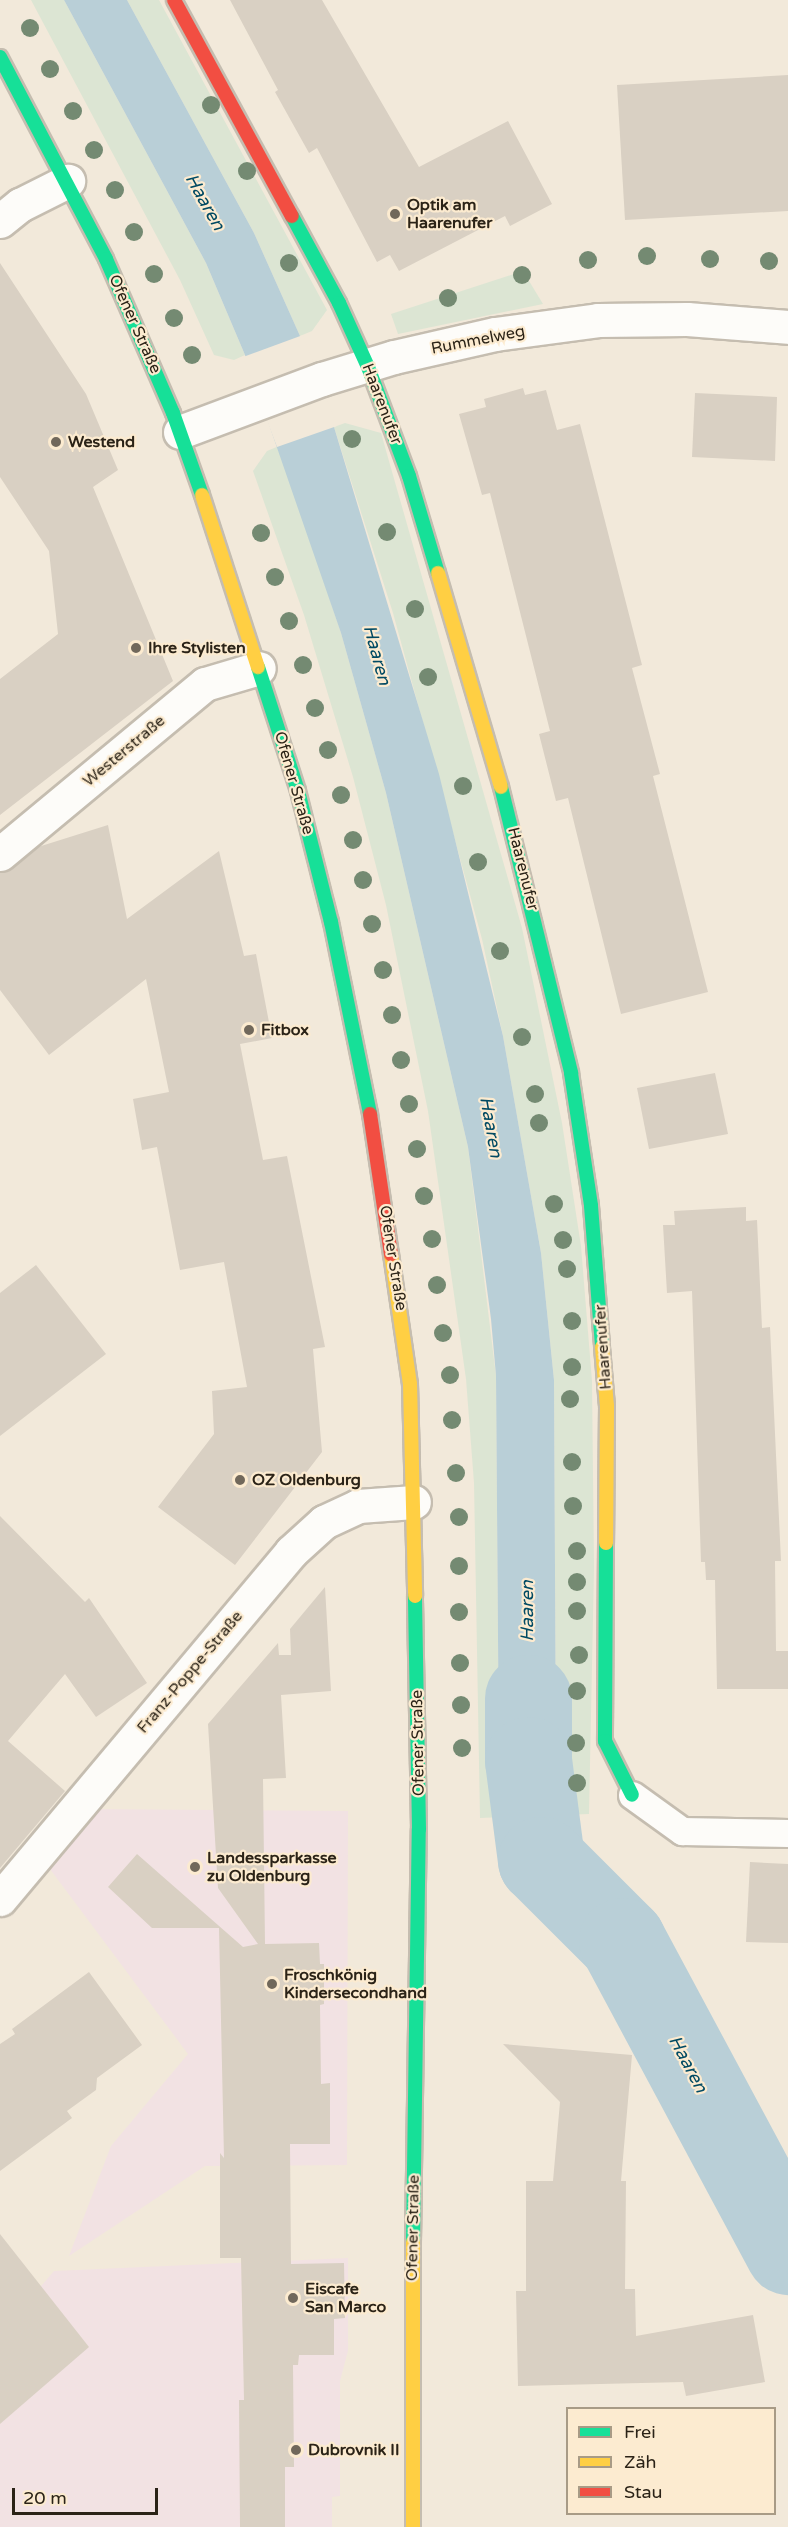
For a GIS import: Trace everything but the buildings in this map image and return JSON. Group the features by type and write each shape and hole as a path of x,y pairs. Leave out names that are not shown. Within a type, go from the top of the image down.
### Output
{"main road":[{"name":"Haarenufer","path":"174,0 339,303 368,367 409,476 513,826 575,1095 591,1206 607,1406 605,1741 632,1795"},
{"name":"Ofener Straße","path":"0,57 68,181 142,339 180,432 259,668 303,813 357,1045 401,1313 410,1384 419,1829 411,2382 413,2527"}],"street":[{"path":"0,221 20,205 68,181"},
{"name":"Rummelweg","path":"180,432 322,379 495,334 598,320 687,320 788,327"},
{"name":"Westerstraße","path":"0,854 205,684 259,668"},
{"name":"Franz-Poppe-Straße","path":"0,1899 291,1552 324,1522 358,1506 414,1502"}],"lane":[{"path":"632,1795 682,1831 788,1833"}],"shaded area":[{"path":"75,1809 348,1811 347,2165 205,2166 69,2256 111,2146 188,2054 38,1853"},
{"path":"348,2258 348,2351 340,2381 340,2496 332,2497 332,2527 0,2527 0,2334 54,2271"}],"green space":[{"path":"31,0 64,0 206,263 245,355 234,360 214,355 180,280"},
{"path":"127,0 159,0 327,310 312,331 300,336 254,233"},
{"path":"523,271 543,304 398,334 391,314"},
{"path":"345,423 381,433 522,928 562,1123 581,1246 592,1381 594,1567 589,1814 562,1815 556,1758 554,1380 541,1253 503,1036 482,939 393,613 334,427"},
{"path":"279,446 341,633 386,793 468,1147 496,1376 499,1768 504,1817 480,1818 474,1483 466,1379 428,1111 386,905 353,777 304,615 253,471 267,451"}],"water":[{"path":"64,0 127,0 254,233 300,336 334,427 439,774 503,1036 541,1253 554,1380 556,1758 562,1815 504,1817 499,1768 496,1376 491,1319 468,1147 386,793 341,633 245,355 206,263"}],"pier":[{"path":"303,335 337,426 277,447 243,357"}],"waterway":[{"name":"Haaren","path":"528,1698 528,1760 541,1860 622,1941 788,2251"}],"traffic: fast":[{"path":"0,57 106,259 173,413 202,495"},
{"path":"292,216 339,303 368,367 409,476 438,573"},
{"path":"258,667 298,791 331,922 370,1114"},
{"path":"501,787 571,1073 591,1206 602,1347"},
{"path":"606,1543 605,1741 632,1795"},
{"path":"413,2242 419,1829 415,1596"}],"traffic: slow":[{"path":"202,495 258,667"},
{"path":"438,573 501,787"},
{"path":"391,1254 410,1384 415,1596"},
{"path":"602,1347 607,1406 606,1543"},
{"path":"413,2242 413,2527"}],"traffic: jam":[{"path":"174,0 292,216"},
{"path":"370,1114 391,1254"}],"place":[{"name":"Optik am Haarenufer","path":"395,214"},
{"name":"Westend","path":"56,442"},
{"name":"Ihre Stylisten","path":"136,648"},
{"name":"Fitbox","path":"249,1030"},
{"name":"OZ Oldenburg","path":"240,1480"},
{"name":"Landessparkasse zu Oldenburg","path":"195,1867"},
{"name":"Froschkönig Kindersecondhand","path":"272,1984"},
{"name":"Eiscafe San Marco","path":"293,2298"},
{"name":"Dubrovnik II","path":"296,2450"}]}
